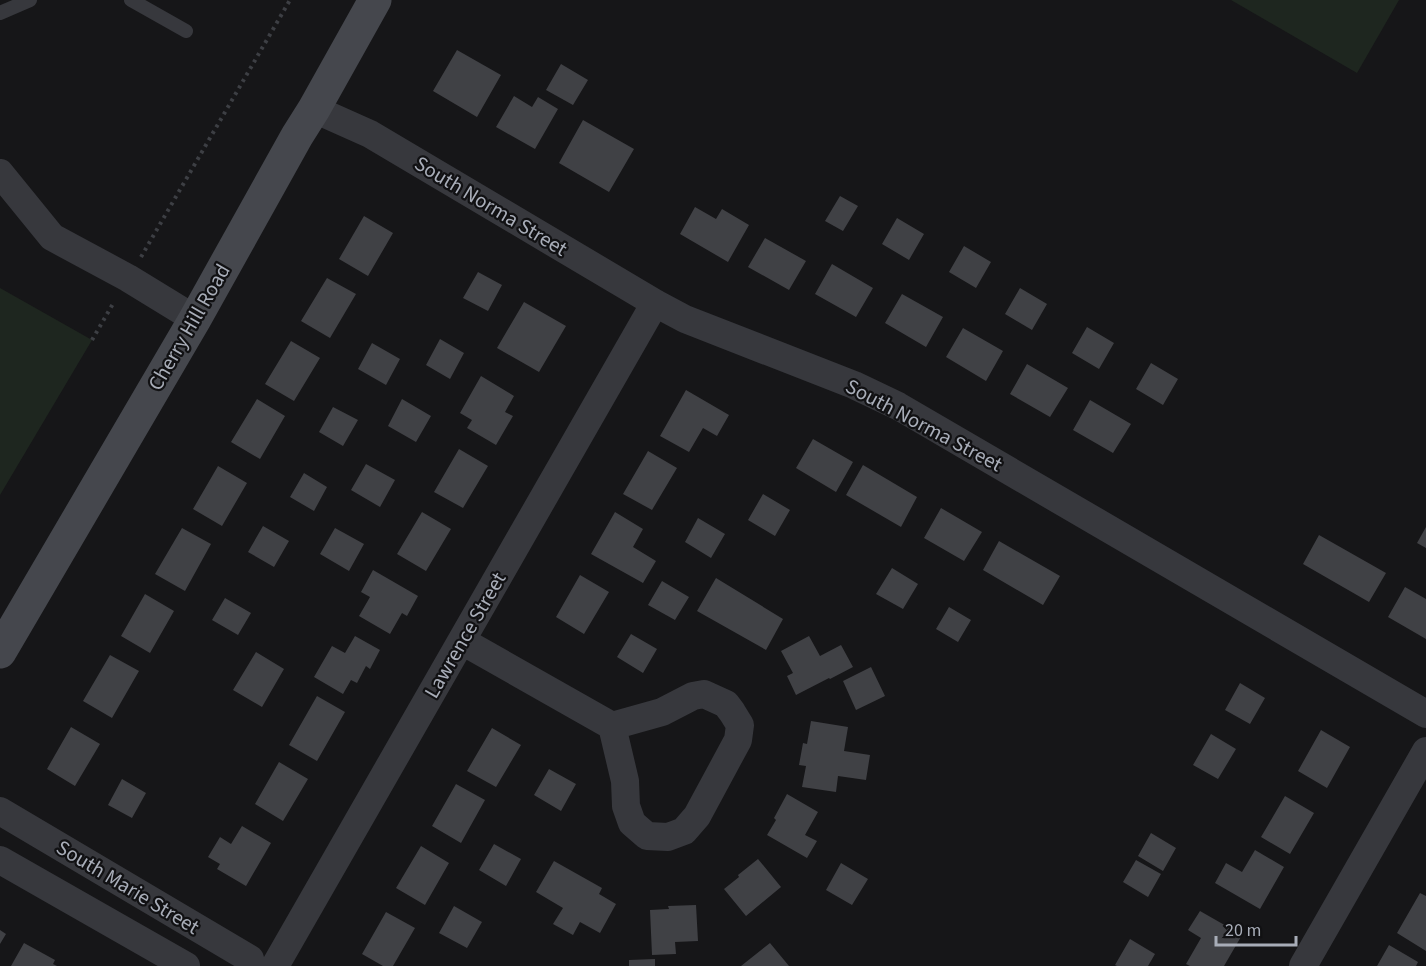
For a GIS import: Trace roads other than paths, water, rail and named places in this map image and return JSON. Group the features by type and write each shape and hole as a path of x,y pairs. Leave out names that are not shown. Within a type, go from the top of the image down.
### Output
{"main road":[{"name":"Cherry Hill Road","path":"0,652 195,319 375,0"}],"street":[{"name":"South Norma Street","path":"314,109 369,134 685,319 854,385 898,406 1426,714"},
{"path":"0,173 52,237 128,278 195,319"},
{"name":"Lawrence Street","path":"275,966 655,303"},
{"path":"462,641 612,726 662,712 693,696 704,694 726,704 740,725 738,740 697,816 684,831 668,837 647,836 632,823 626,806 625,781 612,726"},
{"path":"1303,966 1426,751"},
{"name":"South Marie Street","path":"0,811 250,959 252,966"},
{"name":"South Marie Street","path":"0,860 186,966"}],"lane":[{"path":"0,13 30,0"},
{"path":"132,0 186,31"}]}
